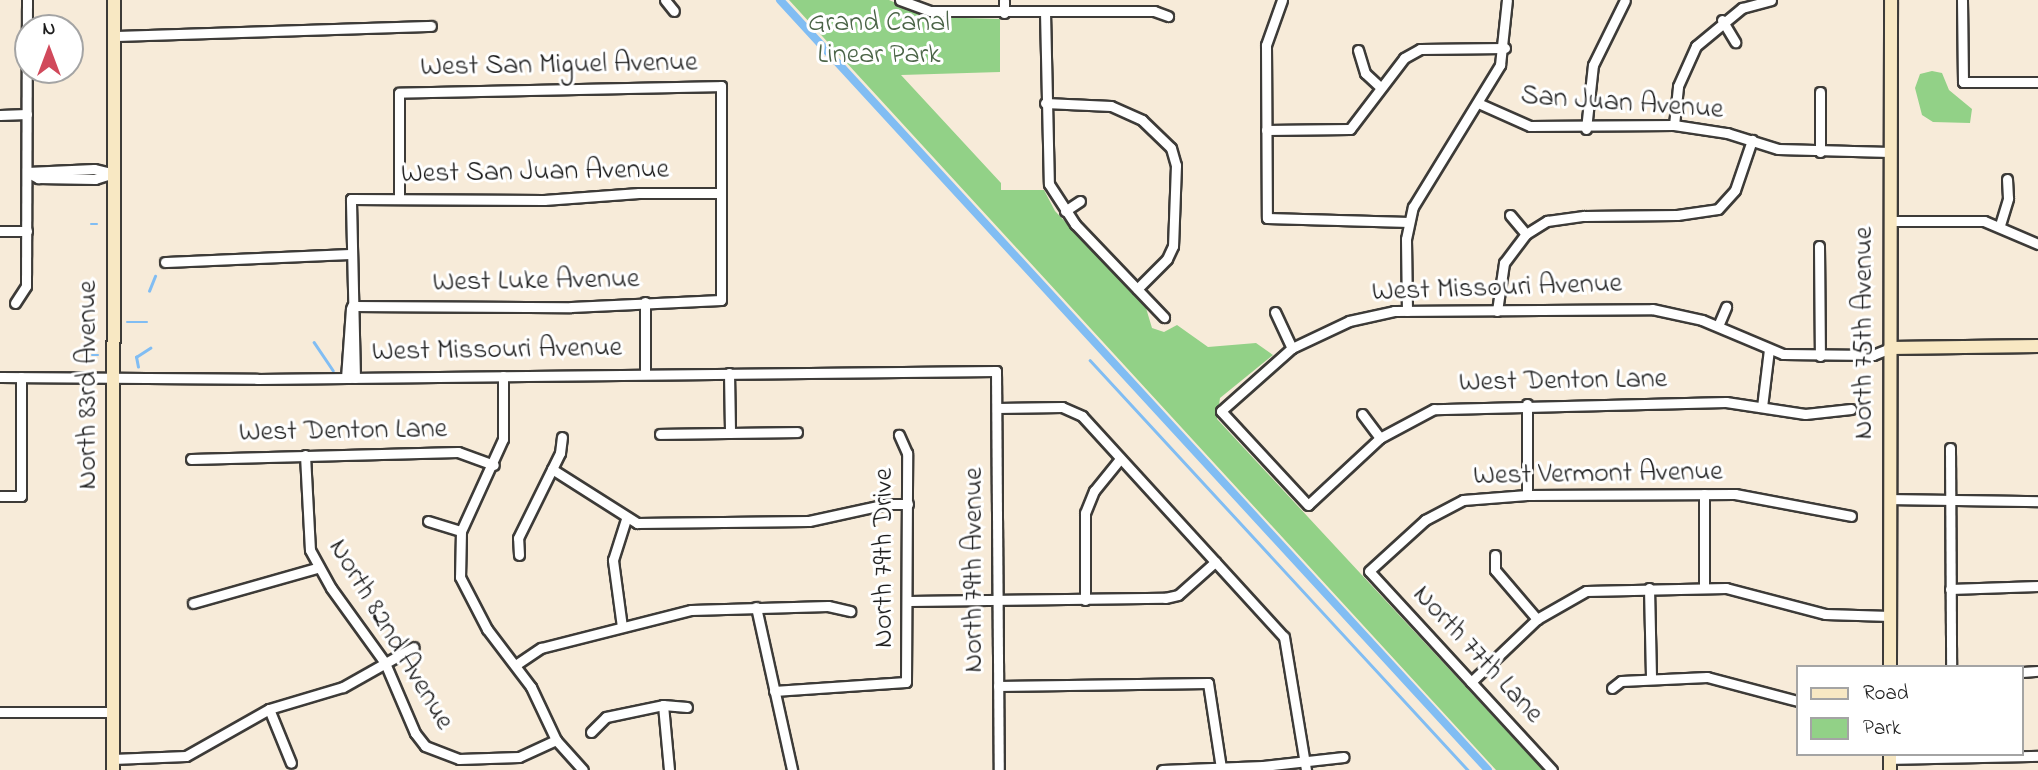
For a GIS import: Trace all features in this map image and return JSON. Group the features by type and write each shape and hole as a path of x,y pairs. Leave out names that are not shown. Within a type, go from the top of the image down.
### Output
{"main road":[{"name":"North 83rd Avenue","path":"113,764 114,0"},
{"name":"North 75th Avenue","path":"1890,665 1891,0"},
{"name":"West Missouri Avenue","path":"1890,348 2038,346"}],"street":[{"path":"15,303 26,286 27,0"},
{"path":"665,0 674,11"},
{"path":"900,0 912,2 930,11 1154,11 1168,16"},
{"path":"1004,0 1004,13"},
{"path":"1282,0 1266,45 1266,218 1409,222"},
{"path":"1407,311 1409,222 1419,193 1478,103 1505,48 1507,0"},
{"path":"1586,128 1593,65 1625,0"},
{"path":"1674,125 1684,68 1696,46 1722,20 1742,8 1771,0"},
{"path":"1962,0 1963,82 2038,82"},
{"path":"1045,12 1047,173 1065,211 1164,317"},
{"path":"1722,20 1735,42"},
{"path":"113,36 431,26"},
{"path":"1266,130 1350,129 1404,58 1420,49 1505,48"},
{"path":"1358,50 1365,72 1380,87"},
{"name":"West San Miguel Avenue","path":"399,198 399,93 721,86 720,193"},
{"path":"1820,92 1820,152"},
{"path":"1045,103 1111,106 1142,120 1171,148 1176,165 1173,246 1167,259 1137,289"},
{"name":"San Juan Avenue","path":"1478,103 1530,126 1586,128 1674,125 1752,140 1778,149 1890,152"},
{"path":"0,115 27,114"},
{"path":"1497,310 1504,263 1526,234 1547,221 1697,214 1726,202 1735,190 1752,140"},
{"path":"27,172 51,178 95,179 113,173"},
{"path":"2000,225 2008,198 2007,179"},
{"name":"West San Juan Avenue","path":"351,254 351,199 544,200 639,193 720,193"},
{"name":"West Luke Avenue","path":"352,306 721,300 720,193"},
{"path":"1065,211 1080,201"},
{"path":"1726,202 1732,211"},
{"path":"1510,215 1526,234"},
{"path":"1890,221 1968,219 2000,225 2038,244"},
{"path":"0,231 27,231"},
{"path":"1819,246 1820,356"},
{"path":"165,262 351,254 351,378"},
{"path":"645,302 645,374"},
{"path":"1718,326 1726,307"},
{"name":"West Missouri Avenue","path":"1308,505 1221,411 1292,348 1362,316 1407,311 1652,309 1718,326 1769,349 1820,356 1873,355 1890,348"},
{"path":"1275,312 1292,348"},
{"path":"1762,407 1769,349"},
{"name":"West Missouri Avenue","path":"0,377 351,378 996,371"},
{"name":"North 79th Avenue","path":"996,371 999,770"},
{"path":"729,373 730,433"},
{"path":"503,376 504,429 494,465 461,531 457,564 463,590 517,664 556,740 583,770"},
{"path":"0,496 21,496 22,377"},
{"name":"West Denton Lane","path":"1308,505 1380,438 1434,409 1527,404 1726,402 1822,415 1851,410"},
{"path":"1527,404 1527,495"},
{"path":"997,408 1069,408 1120,459 1287,642 1305,766"},
{"path":"1362,414 1380,438"},
{"path":"660,434 797,432"},
{"name":"North 79th Drive","path":"774,691 906,682 909,601 907,453 899,435"},
{"path":"519,555 518,538 552,469 562,437"},
{"path":"1950,448 1951,665"},
{"name":"West Denton Lane","path":"191,459 458,452 494,465"},
{"name":"North 82nd Avenue","path":"305,455 307,537 317,568 385,663 415,733 440,755 459,760 519,757 556,740"},
{"path":"1085,600 1084,522 1088,501 1120,459"},
{"path":"552,469 626,519 654,524 808,521 886,504 908,504"},
{"path":"1704,494 1704,587"},
{"name":"West Vermont Avenue","path":"1368,570 1443,509 1486,496 1751,496 1851,516"},
{"path":"1890,499 2038,500"},
{"path":"622,626 613,561 626,519"},
{"path":"428,521 461,531"},
{"path":"1495,555 1495,570 1537,619"},
{"path":"909,601 1172,597 1214,562"},
{"path":"193,603 317,568"},
{"name":"North 77th Lane","path":"1368,570 1552,770"},
{"path":"1950,589 2038,586"},
{"path":"1471,682 1537,619 1586,592 1704,587 1749,591 1825,614 1890,616"},
{"path":"1649,588 1651,678"},
{"path":"517,664 541,648 698,609 756,607 850,611"},
{"path":"756,607 792,770"},
{"path":"113,764 186,756 269,709 320,695 414,647"},
{"path":"1612,688 1620,681 1707,677 1797,701"},
{"path":"998,686 1208,683 1221,768"},
{"path":"591,732 606,717 663,705 687,707"},
{"path":"663,705 669,770"},
{"path":"269,709 291,763"},
{"path":"0,712 113,712"},
{"path":"1890,761 1950,756 2038,756"},
{"path":"1162,770 1305,766 1343,757"}],"green space":[{"name":"Grand Canal Linear Park","path":"789,0 889,0 929,17 1000,19 1000,72 901,75 1001,183 1001,190 1044,190 1055,211 1146,308 1152,328 1164,332 1177,325 1208,347 1256,343 1273,355 1220,398 1217,419 1543,770 1496,770"},
{"path":"1932,71 1942,73 1949,90 1972,109 1970,123 1933,122 1922,115 1915,88 1920,74"}],"waterway":[{"path":"780,0 1488,770"},
{"path":"91,224 97,224"},
{"path":"149,291 155,276"},
{"path":"127,322 147,322"},
{"path":"314,342 333,370"},
{"path":"138,367 136,357 150,348"},
{"path":"92,355 98,355"},
{"path":"1090,360 1468,770"}]}
